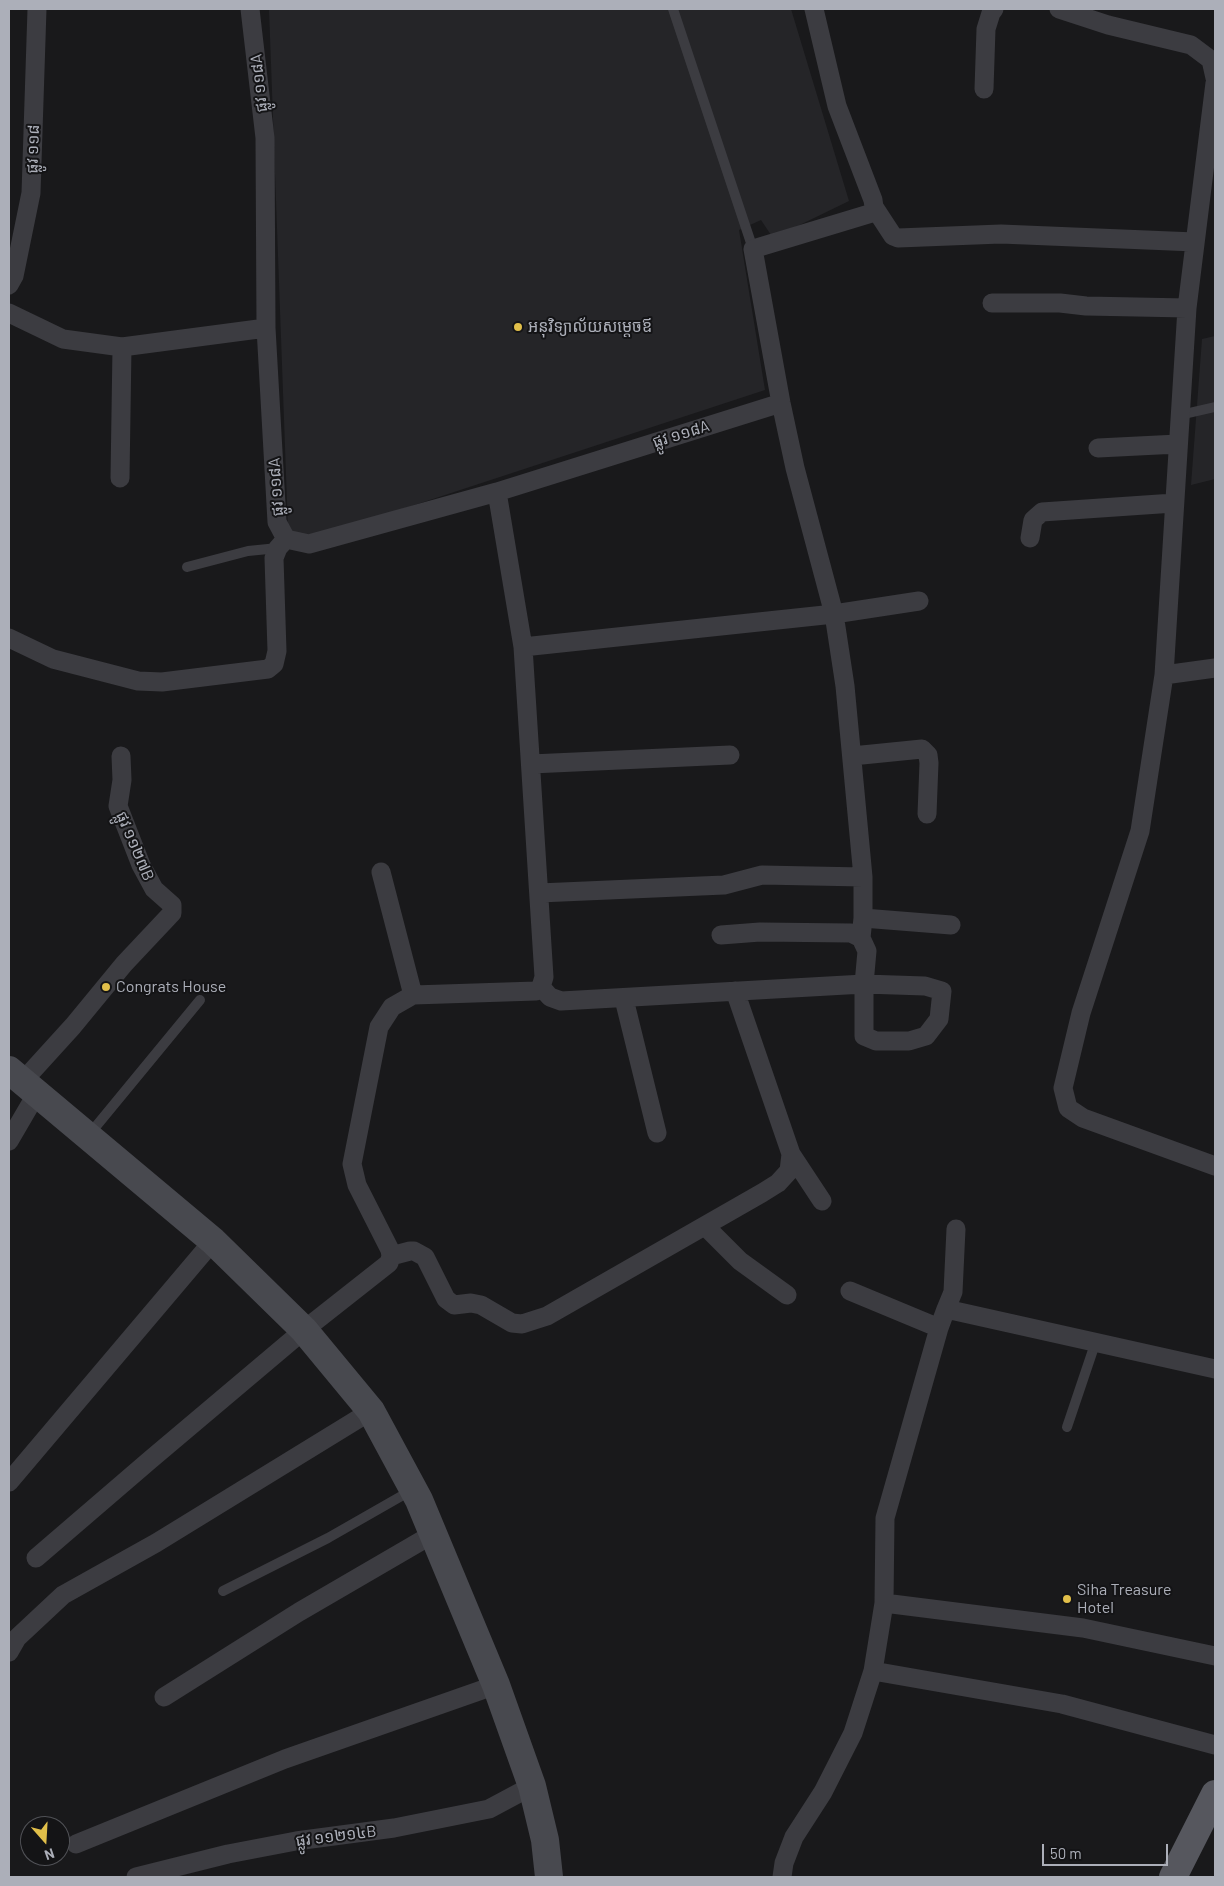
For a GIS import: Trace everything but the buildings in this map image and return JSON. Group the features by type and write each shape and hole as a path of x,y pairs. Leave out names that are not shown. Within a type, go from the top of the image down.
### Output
{"main road":[{"path":"23,1081 213,1241 304,1330 371,1411 413,1490 496,1685 532,1786 545,1840 549,1877"},
{"path":"1174,1877 1215,1794"}],"street":[{"name":"ផ្លូវ ១១៨","path":"9,285 14,276 31,193 37,9"},
{"name":"ផ្លូវ ១១៨A","path":"250,9 265,138 266,328 277,522 282,543 309,544 496,492 781,403"},
{"path":"814,9 837,106 874,207 888,231 898,238 1001,234 1195,242"},
{"path":"984,89 986,29 994,9"},
{"path":"1059,9 1108,25 1191,45 1211,60 1215,78"},
{"path":"1215,83 1187,308 1164,676 1140,831 1081,1013 1063,1088 1068,1108 1082,1118 1215,1166"},
{"path":"496,492 523,647 544,977 542,987 550,997 561,1001 624,999 864,984 925,986 942,991 939,1019 926,1036 909,1041 876,1041 864,1036 864,984 867,951 861,938 863,877 845,686 834,614 781,403 753,250 872,213 874,207"},
{"path":"992,303 1060,303 1086,306 1187,308"},
{"path":"9,313 63,339 122,347 266,328"},
{"path":"120,478 122,347"},
{"path":"1098,448 1178,444"},
{"path":"1030,538 1032,520 1042,512 1174,502"},
{"path":"9,638 53,659 138,681 162,682 268,669 274,664 277,651 274,558 282,543"},
{"path":"523,647 834,614 919,601"},
{"path":"1164,676 1215,668"},
{"path":"852,756 922,749 928,755 929,763 927,814"},
{"path":"531,764 730,755"},
{"name":"ផ្លូវ ១១២៧B","path":"9,1141 23,1081 73,1026 124,964 172,913 172,905 154,888 141,865 118,806 122,780 122,756"},
{"path":"381,872 414,995"},
{"path":"539,893 724,885 762,875 863,877"},
{"path":"863,918 951,925"},
{"path":"721,935 760,932 851,933 861,938"},
{"path":"36,1558 304,1330 389,1263 390,1250 357,1185 352,1164 379,1027 392,1007 414,995 536,990 542,987"},
{"path":"735,991 791,1154 822,1201"},
{"path":"624,999 656,1133"},
{"path":"391,1256 410,1250 425,1257 446,1299 454,1305 481,1304 512,1323 522,1324 547,1316 778,1182 789,1171 791,1154"},
{"path":"705,1226 740,1261 787,1295"},
{"path":"782,1877 784,1863 794,1837 823,1792 852,1733 873,1671 884,1603 885,1518 939,1328 953,1292 956,1229"},
{"path":"9,1482 213,1241"},
{"path":"850,1291 939,1328"},
{"path":"946,1308 1215,1368"},
{"path":"12,1640 63,1595 156,1543 371,1411"},
{"path":"164,1697 299,1612 433,1534"},
{"path":"884,1603 1083,1628 1215,1656"},
{"path":"873,1671 1062,1704 1215,1745"},
{"path":"76,1844 285,1758 496,1685"},
{"name":"ផ្លូវ ១១២១៤B","path":"136,1877 228,1854 296,1841 394,1828 489,1809 532,1786"}],"lane":[{"path":"673,9 753,250"},
{"path":"1180,415 1215,407"},
{"path":"187,567 282,543"},
{"path":"88,1137 200,1000"},
{"path":"1067,1427 1096,1342"},
{"path":"223,1592 328,1538 413,1490"}],"shaded area":[{"name":"អនុវិទ្យាល័យសម្តេចឪ","path":"269,9 791,9 849,201 773,238 761,220 739,230 765,390 314,538 299,536 288,529"},
{"path":"1215,336 1215,479 1191,485 1202,339"}],"place":[{"name":"អនុវិទ្យាល័យសម្តេចឪ","path":"518,327"},
{"name":"Congrats House","path":"106,987"},
{"name":"Siha Treasure Hotel","path":"1067,1599"}]}
